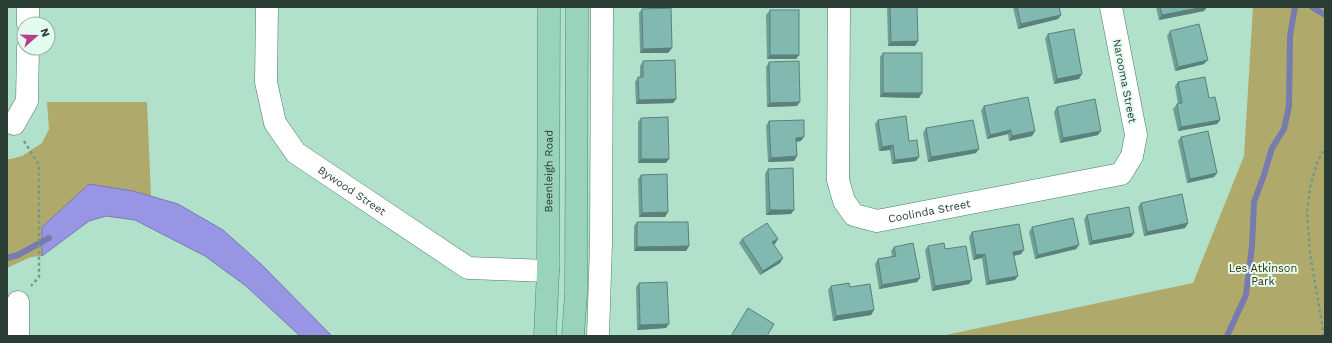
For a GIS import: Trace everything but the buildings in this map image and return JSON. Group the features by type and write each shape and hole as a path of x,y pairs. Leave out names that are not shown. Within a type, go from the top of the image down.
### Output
{"main road":[{"name":"Beenleigh Road","path":"545,336 548,271 549,7"},
{"path":"573,336 576,285 577,7"}],"street":[{"name":"Bywood Street","path":"267,7 266,82 275,123 296,153 468,268 548,271"},
{"path":"598,336 601,236 602,7"},
{"name":"Coolinda Street","path":"839,7 838,180 844,201 854,215 877,221 1120,174 1132,156"},
{"name":"Narooma Street","path":"1111,7 1136,134 1132,156"},
{"path":"14,124 27,101 28,56"},
{"path":"18,302 18,336"}],"path":[{"path":"14,124 39,165 39,277"},
{"path":"1324,336 1310,253 1307,211 1310,188 1317,162 1325,148"}],"green space":[{"name":"Les Atkinson Park","path":"1253,7 1325,7 1325,336 941,336 1193,283 1244,156"},
{"path":"47,102 147,102 151,196 133,191 42,227 42,256 31,257 7,268 7,159 22,156 42,143 49,129"}],"shaded area":[{"path":"89,184 133,191 178,204 223,230 261,264 332,336 300,336 246,286 205,256 135,220 106,216 89,221 42,256 42,227"}],"waterway":[{"path":"1227,336 1246,295 1252,246 1254,202 1272,148 1284,129 1289,106 1290,36 1295,7"},
{"path":"1312,7 1325,15"},
{"path":"7,258 18,255 49,238"}]}
